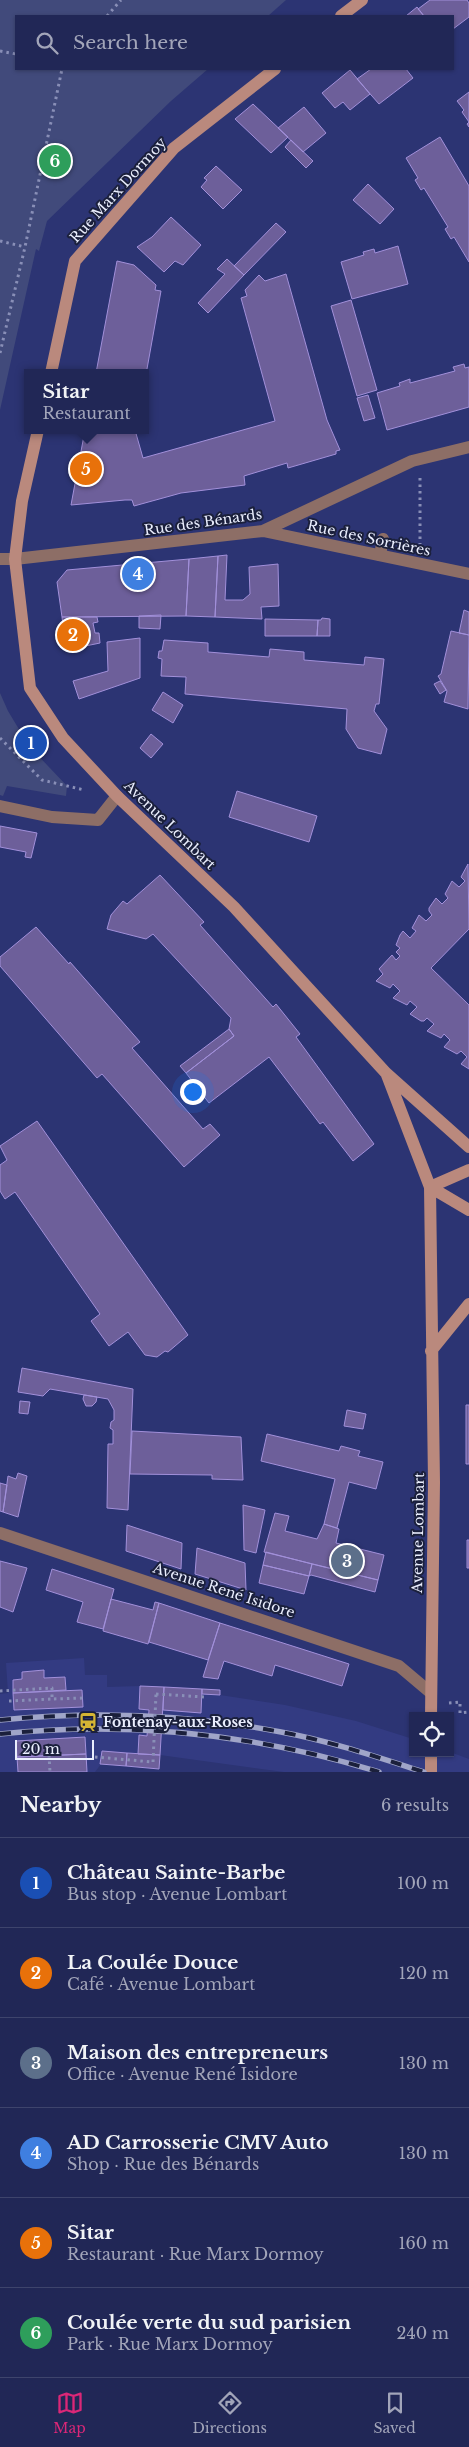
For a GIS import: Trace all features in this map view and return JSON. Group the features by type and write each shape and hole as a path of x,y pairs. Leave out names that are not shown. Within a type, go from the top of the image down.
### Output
{"main road":[{"path":"342,15 362,0"},
{"name":"Rue Marx Dormoy","path":"52,369 75,260 174,148 273,70"},
{"path":"15,558 22,502 37,434"},
{"name":"Avenue Lombart","path":"15,558 30,688 63,738 117,796 234,907 386,1073 469,1147"},
{"name":"Avenue Lombart","path":"386,1073 430,1187 434,1482 431,1712"},
{"path":"430,1187 469,1170"},
{"path":"430,1187 469,1210"},
{"path":"431,1351 469,1304"},
{"path":"431,1757 431,1772"}],"street":[{"name":"Rue des Bénards","path":"0,559 263,531 420,460 469,447"},
{"name":"Rue des Sorrières","path":"263,531 469,574"},
{"path":"380,555 383,539"},
{"path":"0,806 52,817 98,820 117,796"},
{"name":"Avenue René Isidore","path":"0,1533 399,1666 431,1693"}],"path":[{"path":"108,15 122,0"},
{"path":"0,50 15,54"},
{"path":"0,353 25,247 62,70"},
{"path":"0,241 25,247"},
{"path":"420,460 420,564"},
{"path":"0,738 42,780 117,796"},
{"path":"0,1691 52,1688 52,1699"},
{"path":"95,1757 153,1762 156,1694 205,1697"},
{"path":"10,1701 84,1698"},
{"path":"49,1755 50,1772"}],"shaded area":[{"path":"0,0 286,0 269,15 15,15 15,70 207,70 171,101 47,221 39,251 36,249 0,410"},
{"path":"0,693 8,711 29,746 67,786 66,796 7,786 3,796 0,795"},
{"path":"84,1658 85,1675 107,1675 107,1687 140,1686 220,1690 220,1695 285,1705 356,1721 409,1738 409,1757 454,1757 454,1753 469,1759 469,1772 284,1772 160,1755 159,1769 101,1764 95,1772 0,1772 0,1694 8,1693 6,1663"}],"building":[{"path":"430,0 467,0 469,3 469,17 454,28 454,15 423,15 418,9"},
{"path":"417,7 423,15 407,15"},
{"path":"350,70 370,94 350,110 343,102 335,108 322,93"},
{"path":"370,70 407,70 413,78 379,104 357,79"},
{"path":"469,92 469,122 462,112 464,110 457,101"},
{"path":"253,104 288,137 271,153 235,119"},
{"path":"304,107 326,133 303,152 278,128"},
{"path":"440,137 469,186 469,262 454,237 451,239 445,229 448,227 424,188 421,190 415,180 418,178 406,158"},
{"path":"291,140 313,161 306,168 285,147"},
{"path":"216,166 242,190 223,209 201,187 207,180 204,178"},
{"path":"368,184 394,209 380,224 353,200"},
{"path":"171,217 201,245 183,265 175,261 164,272 137,247 152,237"},
{"path":"276,223 286,232 244,275 234,266"},
{"path":"398,246 408,284 352,299 341,262 364,255 363,252 374,249 375,253"},
{"path":"227,259 244,275 208,313 198,303 225,274 217,269"},
{"path":"117,261 134,265 156,285 155,290 161,291 147,369 97,369"},
{"path":"286,274 327,420 340,450 336,451 336,454 288,468 287,463 244,476 245,485 181,493 134,506 132,500 71,505 84,434 136,434 143,458 275,421 241,298 247,296 245,290 259,275 265,281"},
{"path":"351,300 377,390 357,396 331,306"},
{"path":"464,364 465,368 469,367 469,407 387,430 377,393 400,386 399,383 410,379 410,383 455,371 453,367"},
{"path":"368,395 375,418 364,421 357,398"},
{"path":"227,555 225,600 243,600 250,594 249,567 278,564 279,606 261,607 262,619 215,617 218,556"},
{"path":"218,556 215,617 186,616 189,559"},
{"path":"189,559 186,616 62,617 57,582 67,570"},
{"path":"464,610 469,612 469,635 459,633"},
{"path":"161,615 160,629 139,628 139,616"},
{"path":"62,617 97,617 98,622 93,623 95,633 99,633 100,643 66,650"},
{"path":"322,618 330,619 330,636 317,636 318,620"},
{"path":"265,619 318,620 317,636 265,636"},
{"path":"451,631 469,635 468,709 444,702 447,691 438,676 441,674"},
{"path":"140,638 140,678 79,699 73,681 108,671 107,642"},
{"path":"164,640 208,643 208,652 269,657 270,649 304,652 304,660 364,665 365,657 384,659 379,704 376,704 374,711 387,729 381,754 358,748 346,729 347,709 185,694 186,677 161,676 162,659 158,658 159,651 162,651"},
{"path":"440,681 446,690 440,694 434,684"},
{"path":"163,692 183,705 173,723 152,710"},
{"path":"151,734 163,744 151,758 140,748"},
{"path":"237,791 317,816 309,842 229,817"},
{"path":"0,826 37,833 31,858 25,857 26,852 0,847"},
{"path":"468,864 469,929 431,968 469,1005 469,1069 461,1064 467,1057 461,1051 457,1054 444,1047 450,1040 444,1034 441,1038 427,1031 434,1024 427,1018 421,1021 410,1014 417,1007 410,1001 407,1005 393,998 400,991 393,984 390,988 376,981 383,974 379,969 392,955 396,960 400,956 396,952 400,948 396,945 403,931 410,938 416,931 412,928 419,915 426,921 432,915 429,908 436,898 442,904 448,898 445,894 452,881 459,887 465,881 461,877"},
{"path":"160,875 204,922 200,925 273,1007 276,1004 300,1034 296,1037 374,1144 353,1161 323,1122 320,1124 269,1057 209,1103 186,1073 234,1036 229,1029 231,1018 153,934 146,939 107,929 111,915 123,901 127,904"},
{"path":"36,927 69,964 70,962 140,1042 132,1048 203,1129 210,1124 220,1135 184,1167 102,1074 97,1078 0,966 0,957"},
{"path":"229,1029 234,1036 186,1073 180,1066"},
{"path":"37,1121 188,1335 168,1352 165,1351 157,1357 145,1355 128,1332 109,1346 91,1321 100,1314 15,1192 5,1199 0,1191 0,1165 7,1160 0,1146"},
{"path":"22,1368 133,1389 128,1510 107,1508 108,1444 113,1444 113,1430 110,1428 111,1422 114,1420 114,1410 108,1399 50,1389 43,1396 18,1392"},
{"path":"84,1395 97,1397 96,1402 92,1406 86,1406 83,1399"},
{"path":"20,1401 30,1402 28,1414 19,1413"},
{"path":"466,1405 469,1405 469,1464 466,1464"},
{"path":"347,1410 366,1414 363,1429 344,1426"},
{"path":"132,1431 241,1437 243,1480 212,1479 212,1475 130,1474"},
{"path":"267,1434 339,1451 341,1446 360,1451 358,1456 383,1462 376,1489 349,1482 337,1528 324,1524 335,1479 261,1461"},
{"path":"18,1473 27,1476 18,1517 3,1512 8,1476 16,1479"},
{"path":"0,1483 7,1485 3,1512 0,1511"},
{"path":"243,1505 265,1510 256,1553 244,1550"},
{"path":"275,1513 289,1516 285,1531 317,1539 324,1524 339,1529 336,1543 384,1555 378,1580 264,1552"},
{"path":"127,1525 182,1543 181,1569 126,1551"},
{"path":"467,1540 469,1540 469,1568 467,1568"},
{"path":"197,1548 245,1563 246,1590 195,1574"},
{"path":"266,1552 312,1564 309,1576 263,1565"},
{"path":"0,1561 27,1568 13,1612 0,1607"},
{"path":"312,1564 378,1580 375,1592 309,1576"},
{"path":"263,1565 309,1576 304,1594 259,1583"},
{"path":"52,1569 114,1589 103,1629 77,1622 83,1602 46,1590"},
{"path":"111,1599 153,1610 155,1602 159,1603 148,1644 103,1631"},
{"path":"159,1603 220,1623 208,1660 149,1642"},
{"path":"220,1623 349,1664 342,1686 275,1665 272,1676 224,1661 218,1679 203,1677"},
{"path":"44,1670 44,1678 65,1677 66,1690 13,1693 13,1680 22,1679 22,1672"},
{"path":"140,1686 164,1687 160,1755 138,1754 139,1735 147,1736 149,1710 139,1709"},
{"path":"164,1687 202,1689 201,1713 163,1710"},
{"path":"202,1689 220,1690 220,1695 202,1694"},
{"path":"82,1690 83,1707 14,1710 13,1693"},
{"path":"85,1737 86,1754 17,1757 16,1741"},
{"path":"102,1751 127,1753 126,1766 100,1764"},
{"path":"127,1753 160,1755 159,1769 126,1766"},
{"path":"86,1754 87,1772 18,1772 17,1757"}],"railway":[{"path":"0,1720 106,1715 211,1721 281,1732 317,1740 424,1772"},
{"path":"0,1734 96,1729 144,1730 191,1734 286,1748 379,1772"}],"place":[{"name":"Coulée verte du sud parisien","path":"55,161"},
{"name":"Sitar","path":"86,469"},
{"name":"AD Carrosserie CMV Auto","path":"138,574"},
{"name":"La Coulée Douce","path":"73,635"},
{"name":"Château Sainte-Barbe","path":"31,743"},
{"name":"Maison des entrepreneurs","path":"347,1561"},
{"name":"Fontenay-aux-Roses","path":"88,1722"}]}
